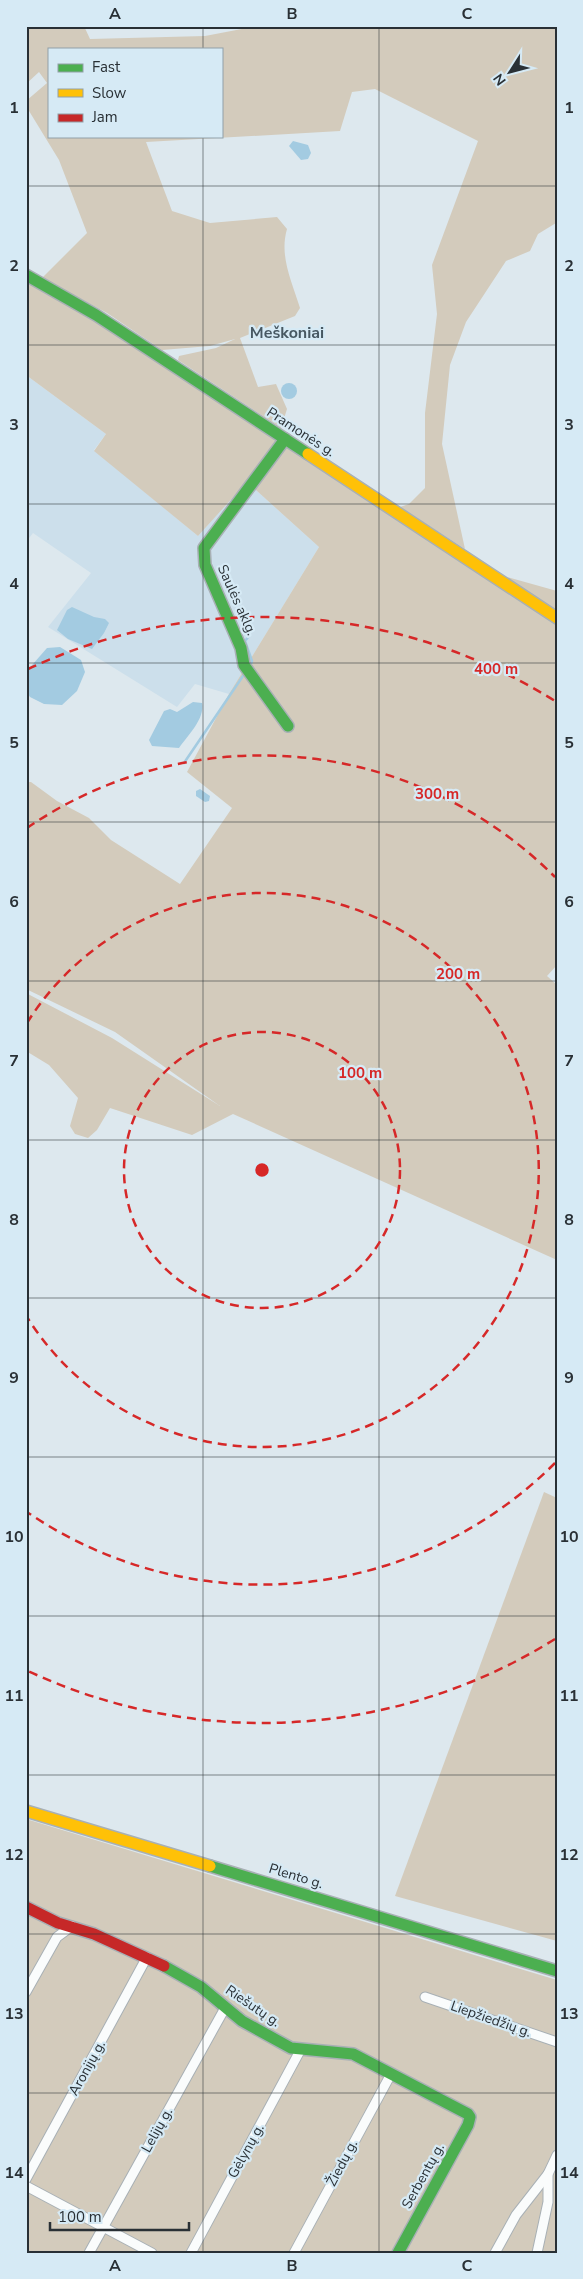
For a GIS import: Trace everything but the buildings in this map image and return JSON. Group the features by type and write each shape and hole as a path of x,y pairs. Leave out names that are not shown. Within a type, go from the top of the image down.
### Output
{"main road":[{"name":"Pramonės g.","path":"26,275 96,315 557,618"},
{"name":"Saulės aklg.","path":"285,439 204,548 205,565 241,648 244,665 288,726"},
{"name":"Plento g.","path":"26,1811 557,1971"},
{"name":"Riešutų g.","path":"26,1907 58,1923 72,1926 147,1957 201,1988 225,2008 291,2048 353,2054 468,2114"},
{"name":"Serbentų g.","path":"398,2253 468,2125 470,2117 468,2114"}],"street":[{"path":"26,1992 57,1937 72,1926"},
{"name":"Aronijų g.","path":"26,2179 147,1957"},
{"name":"Liepžiedžių g.","path":"425,1997 557,2042"},
{"name":"Lelijų g.","path":"89,2253 225,2008"},
{"name":"Gėlynų g.","path":"191,2253 301,2049"},
{"name":"Žiedų g.","path":"294,2253 391,2074"},
{"path":"495,2253 516,2215 548,2174 557,2155"},
{"path":"537,2253 552,2203 548,2174"},
{"path":"26,2186 152,2253"}],"shaded area":[{"path":"26,26 84,26 90,39 205,36 257,26 557,26 556,223 538,234 530,251 506,261 466,322 450,365 442,444 465,549 400,507 409,504 425,488 425,413 437,314 432,265 478,141 375,89 352,92 340,131 222,138 222,48 48,48 48,138 217,138 146,142 172,211 210,223 277,217 287,229 285,259 300,308 295,316 240,338 258,387 276,384 287,409 281,428 178,360 179,356 216,348 235,339 210,346 162,350 107,313 42,278 87,233 59,160 26,106 26,101 47,83 39,72 26,84"},
{"path":"26,282 92,319 557,625 557,965 547,976 557,985 557,1260 233,1114 192,1135 110,1108 97,1130 88,1138 75,1134 70,1126 78,1098 49,1065 26,1051 26,993 112,1038 220,1106 115,1032 26,989 26,782 31,782 57,801 89,818 111,840 180,884 232,808 187,772 229,694 319,547 247,482 198,536 94,451 106,434 26,375"},
{"path":"26,375 106,434 94,450 198,536 247,482 319,547 229,694 195,684 177,707 48,627 91,573 33,533 26,542"},
{"path":"507,577 557,591 557,611"},
{"path":"544,1492 557,1498 557,1941 395,1896"},
{"path":"26,1819 557,1980 557,2253 26,2253"}],"water":[{"path":"293,141 308,145 311,153 308,159 301,160 289,146"},
{"path":"286,383 292,383 297,388 295,397 286,399 281,394 281,388"},
{"path":"72,607 94,617 105,619 109,623 92,649 68,639 57,630 67,610"},
{"path":"60,647 81,660 85,672 77,691 62,705 44,704 30,697 26,691 26,672 47,648"},
{"path":"193,702 202,703 201,715 195,727 179,748 152,746 149,740 164,711 170,709 177,712"},
{"path":"200,789 210,796 209,801 205,802 196,796 196,791"}],"waterway":[{"path":"249,636 245,641 252,661 250,667"},
{"path":"184,763 245,673"}],"traffic: fast":[{"path":"26,275 96,315 308,454"},
{"path":"285,439 204,548 205,565 241,648 244,665 288,726"},
{"path":"210,1866 557,1971"},
{"path":"164,1966 201,1987 242,2021 291,2048 353,2054 468,2114 470,2117 468,2125 398,2253"}],"traffic: slow":[{"path":"308,454 557,618"},
{"path":"26,1811 210,1866"}],"traffic: jam":[{"path":"26,1907 58,1923 94,1934 164,1966"}],"district":[{"name":"Meškoniai","path":"287,333"}]}
